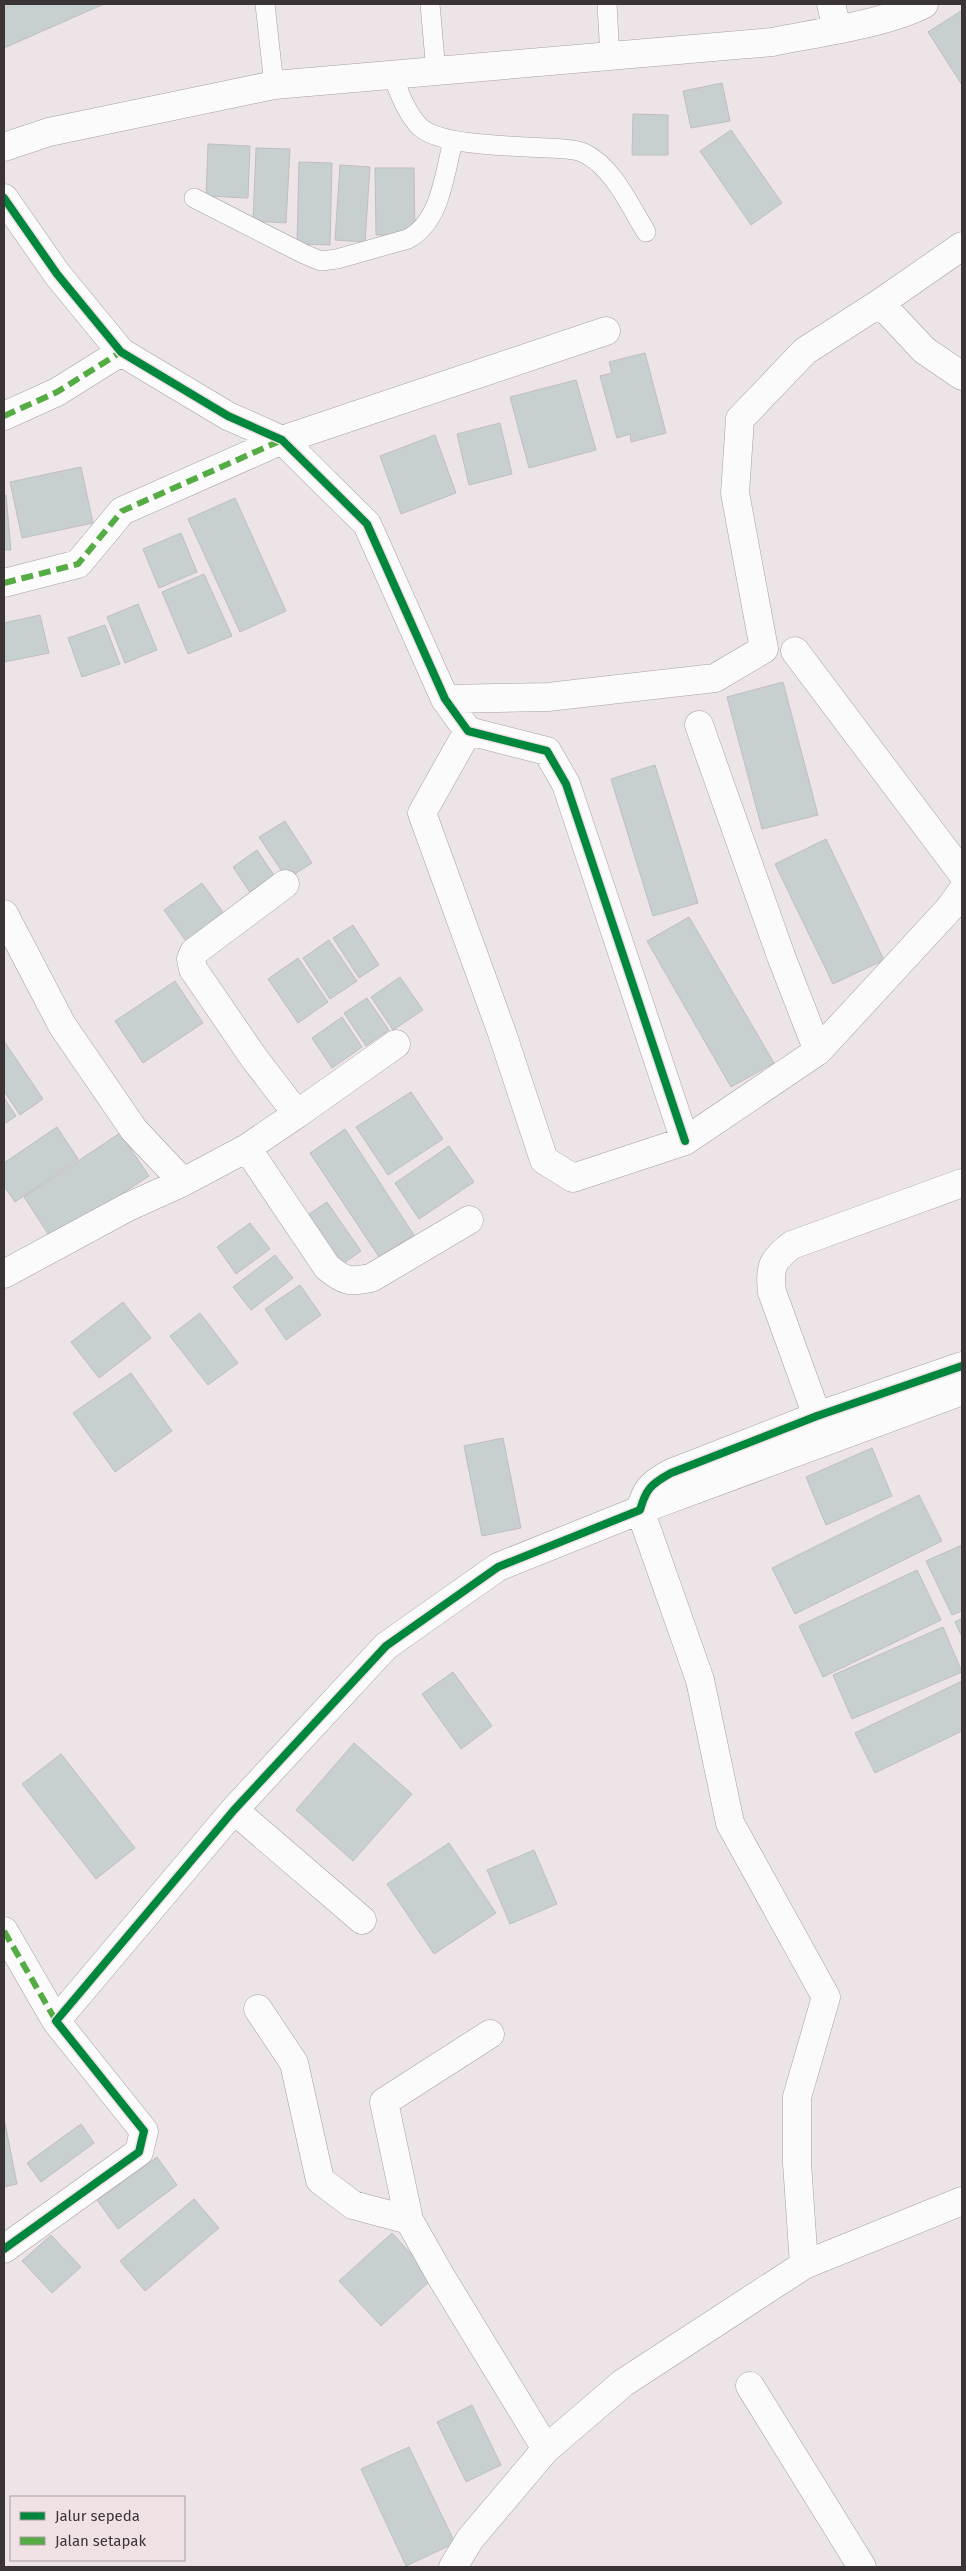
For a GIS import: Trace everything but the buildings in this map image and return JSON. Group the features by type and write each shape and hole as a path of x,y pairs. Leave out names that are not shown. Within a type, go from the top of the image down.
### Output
{"street":[{"path":"4,147 49,132 274,85 772,42 834,16 911,11 924,4"},
{"path":"4,198 57,274 121,352 228,416 282,440 367,524 445,699 468,731 547,752 566,784 685,1141"},
{"path":"445,699 548,698 715,678 764,649 735,493 740,419 805,351 880,304 962,246"},
{"path":"880,304 924,350 962,376"},
{"path":"4,583 78,564 122,511 282,440 606,331"},
{"path":"4,416 57,392 121,352"},
{"path":"795,651 962,873"},
{"path":"699,725 781,956 818,1050"},
{"path":"468,731 422,813 502,1033 544,1160 573,1178 685,1141 818,1050 949,909 962,891"},
{"path":"284,884 194,952 191,959 193,969 242,1042 297,1114"},
{"path":"4,914 62,1025 134,1130 183,1182"},
{"path":"4,1274 128,1207 183,1182 247,1148 396,1044"},
{"path":"247,1148 328,1267 342,1280 354,1281 371,1278 469,1220"},
{"path":"817,1416 772,1292 770,1274 776,1256 792,1245 962,1183"},
{"path":"804,2265 797,2163 796,2097 826,1997 730,1823 700,1680 640,1510 645,1492 670,1473 817,1416 962,1366"},
{"path":"56,2021 234,1810 386,1646 498,1567 640,1510 962,1391"},
{"path":"234,1810 362,1920"},
{"path":"4,1931 56,2021 144,2132 139,2152 4,2249"},
{"path":"258,2009 294,2063 320,2180 353,2205 409,2220"},
{"path":"490,2034 384,2102 409,2220 440,2275 546,2449"},
{"path":"453,2567 470,2539 546,2449 623,2382 804,2265 962,2202"},
{"path":"750,2386 862,2567"}],"lane":[{"path":"265,4 274,85"},
{"path":"430,4 436,72"},
{"path":"607,4 610,57"},
{"path":"392,75 406,108 419,127 434,137 453,141 565,148 582,152 597,162 610,177 646,232"},
{"path":"194,198 304,254 329,261 408,239 420,233 435,209 453,141"}],"marked path":[{"path":"4,416 57,392 121,352"},
{"path":"4,583 78,564 122,511 282,440"},
{"path":"4,1931 56,2021"}],"cycle path":[{"path":"4,198 57,274 121,352 228,416 282,440 367,524 445,699 468,731 547,751 566,784 685,1141"},
{"path":"4,2249 139,2152 144,2131 56,2021 234,1810 386,1646 498,1567 640,1510 650,1488 671,1473 817,1416 962,1366"}]}
